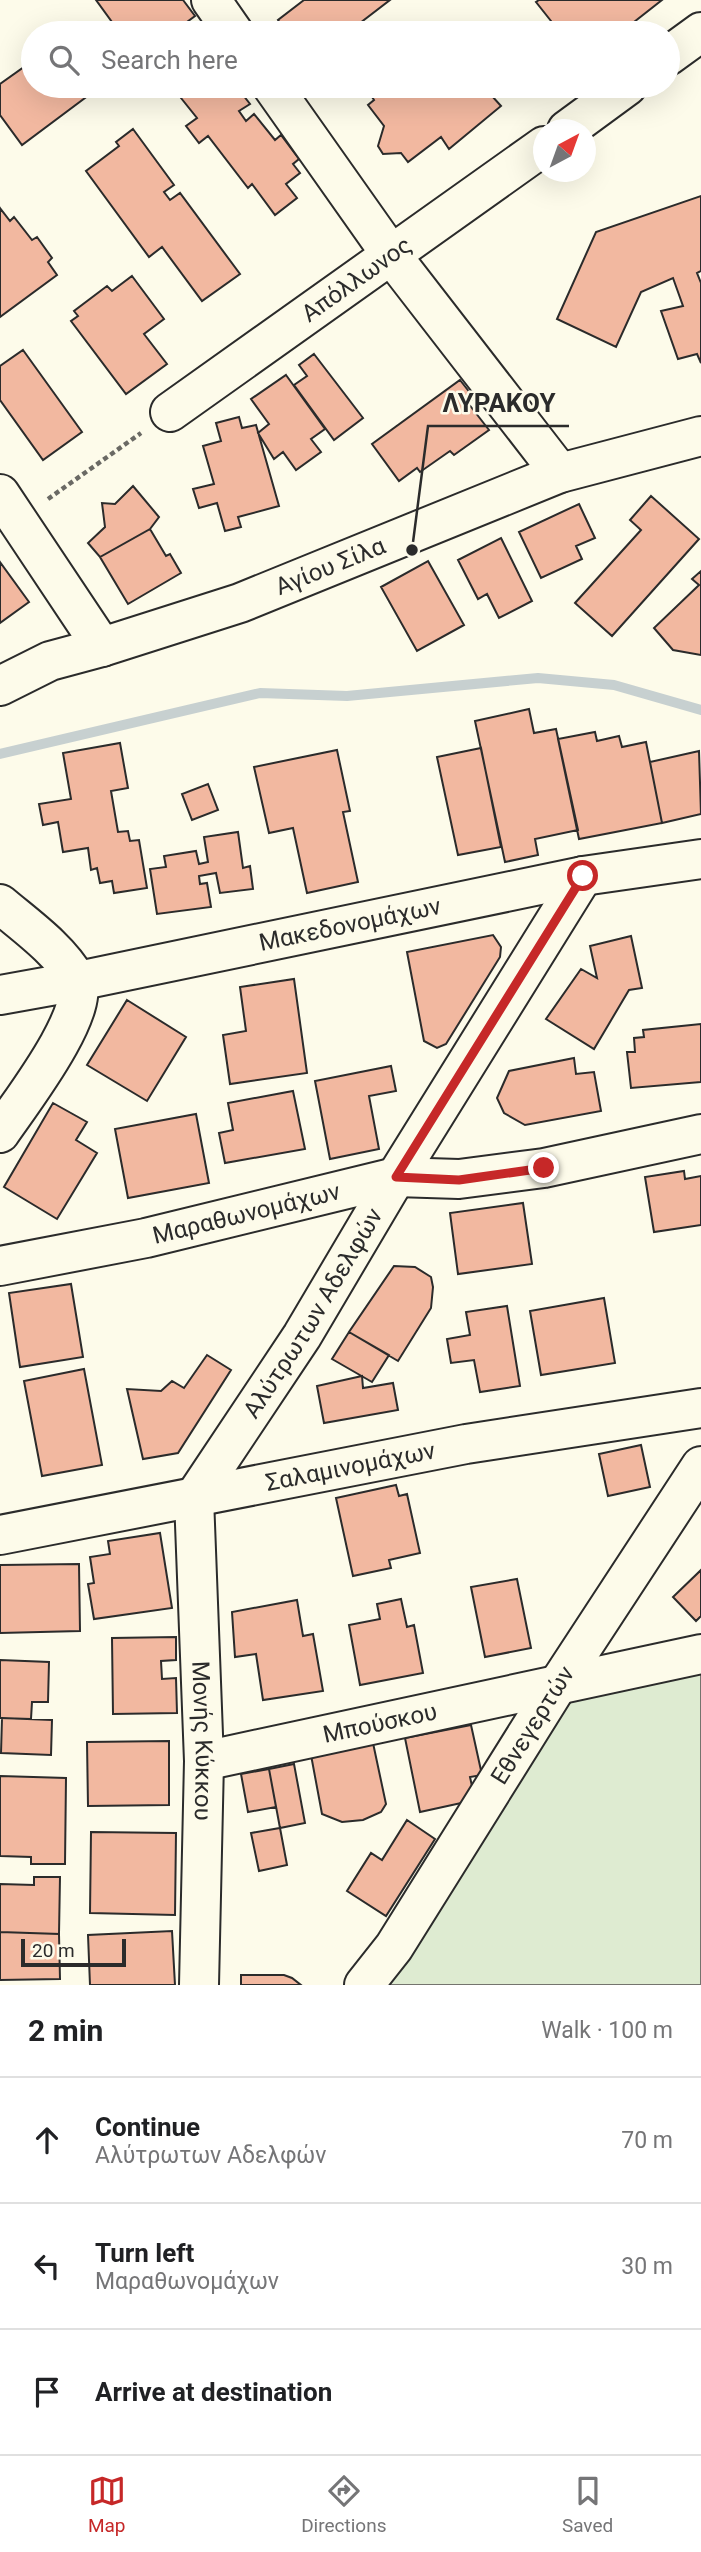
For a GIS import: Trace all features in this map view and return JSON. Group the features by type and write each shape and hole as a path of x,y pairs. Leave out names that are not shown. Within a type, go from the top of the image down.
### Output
{"street":[{"path":"211,0 226,21"},
{"path":"680,47 701,32"},
{"path":"280,98 392,256 559,473"},
{"path":"582,119 611,98"},
{"name":"Απόλλωνος","path":"170,412 533,154"},
{"name":"Αγίου Σίλα","path":"0,686 50,661 240,603 559,473 701,436"},
{"path":"9,507 102,647"},
{"name":"Μακεδονομάχων","path":"0,995 583,876 701,859"},
{"name":"Αλύτρωτων Αδελφών","path":"194,1498 302,1336 396,1177 583,876"},
{"path":"0,904 60,957 78,981 79,999 68,1032 0,1133"},
{"name":"Μαραθωνομάχων","path":"0,1266 146,1238 396,1177 459,1180 544,1168 701,1134"},
{"name":"Σαλαμινομάχων","path":"0,1535 466,1444 701,1408"},
{"name":"Εθνεγερτών","path":"365,1985 394,1947 557,1686 701,1466"},
{"name":"Μονής Κύκκου","path":"194,1498 204,1761 199,1985"},
{"name":"Μπούσκου","path":"204,1761 701,1654"}],"path":[{"path":"9,507 170,412"}],"green space":[{"path":"701,1668 701,1985 386,1985 567,1692"}],"building":[{"path":"96,0 183,0 195,16 188,21 111,21"},
{"path":"304,0 390,0 363,21 278,20"},
{"path":"662,0 635,21 551,21 536,2"},
{"path":"21,69 21,98 85,98 22,145 0,115 0,84"},
{"path":"181,98 245,98 250,104 239,111 246,121 254,114 275,140 281,135 299,159 293,164 300,173 286,184 297,198 275,215 252,184 248,188 208,136 199,143 186,126 197,118"},
{"path":"373,98 494,98 501,106 449,149 441,137 408,162 401,153 383,154 378,146 384,126 368,105 374,100"},
{"path":"133,129 174,185 164,192 170,200 180,193 240,274 202,301 162,247 149,257 86,171 119,146 116,142"},
{"path":"701,196 701,271 697,273 701,283 701,363 697,354 678,359 661,311 683,306 673,278 641,292 616,347 557,319 596,232"},
{"path":"0,208 10,221 14,217 32,240 37,237 52,258 48,262 57,275 0,317"},
{"path":"132,276 164,319 144,334 167,364 126,394 71,321 78,316 74,311 107,286 112,291"},
{"path":"23,350 82,432 43,460 0,400 0,366"},
{"path":"314,354 363,418 334,440 294,385 307,376 299,365"},
{"path":"286,375 325,429 311,439 321,452 296,470 283,452 274,459 258,433 269,424 251,399"},
{"path":"460,380 474,398 468,403 489,430 454,455 450,451 420,472 417,468 399,481 372,444"},
{"path":"239,417 242,428 256,425 279,506 238,517 241,527 225,531 217,503 199,508 193,489 214,484 203,446 221,441 216,423"},
{"path":"133,486 159,517 150,529 100,557 88,543 105,527 102,503 115,504"},
{"path":"651,496 699,539 612,636 575,603 641,530 630,520"},
{"path":"579,504 595,538 576,546 582,559 541,578 519,532"},
{"path":"150,529 166,556 170,554 181,573 128,604 100,557"},
{"path":"501,538 532,601 499,618 487,594 478,599 458,560"},
{"path":"428,561 464,625 417,651 381,587"},
{"path":"0,562 29,602 0,623"},
{"path":"701,571 701,655 673,650 654,628 699,585 692,579"},
{"path":"529,709 534,733 556,729 578,830 535,839 538,855 505,862 475,721"},
{"path":"595,732 597,741 619,736 622,747 646,742 662,823 579,839 558,739"},
{"path":"120,743 128,788 111,791 118,832 128,831 130,841 139,840 147,888 114,893 112,881 100,883 97,868 91,870 88,848 63,852 58,822 43,825 39,804 71,799 63,753"},
{"path":"481,748 501,847 458,855 437,757"},
{"path":"337,750 350,811 343,812 358,882 307,893 293,828 269,833 254,767"},
{"path":"699,751 701,814 662,823 650,762"},
{"path":"208,784 218,810 192,820 182,794"},
{"path":"238,832 243,868 250,866 253,889 220,893 216,873 199,876 200,884 207,883 211,907 157,914 150,869 166,867 164,856 196,851 199,864 208,862 204,837"},
{"path":"493,935 501,947 500,957 446,1044 437,1048 424,1041 407,952"},
{"path":"631,936 642,988 629,990 594,1049 546,1019 581,969 597,978 590,946"},
{"path":"294,979 307,1073 230,1084 223,1035 246,1031 240,987"},
{"path":"127,1000 186,1037 147,1101 87,1065"},
{"path":"701,1024 701,1082 631,1088 627,1052 635,1052 634,1038 644,1037 643,1030"},
{"path":"574,1058 576,1074 594,1072 601,1111 525,1125 504,1113 497,1098 509,1071"},
{"path":"391,1066 396,1091 369,1096 379,1149 330,1159 315,1081"},
{"path":"293,1091 305,1149 225,1163 219,1133 233,1130 228,1103"},
{"path":"53,1103 87,1122 76,1140 97,1153 57,1219 4,1187"},
{"path":"196,1114 209,1183 128,1198 115,1129"},
{"path":"684,1171 685,1179 701,1176 701,1225 654,1232 645,1177"},
{"path":"523,1203 532,1264 458,1274 450,1213"},
{"path":"394,1266 415,1267 431,1277 433,1287 431,1308 398,1361 349,1332"},
{"path":"71,1284 83,1357 20,1367 9,1293"},
{"path":"604,1298 615,1363 541,1375 530,1311"},
{"path":"507,1306 520,1386 480,1392 474,1360 451,1363 447,1339 470,1335 466,1312"},
{"path":"349,1332 389,1355 372,1382 332,1359"},
{"path":"207,1355 231,1370 178,1453 143,1459 127,1389 161,1391 172,1381 184,1388"},
{"path":"84,1369 102,1465 42,1476 24,1381"},
{"path":"362,1376 363,1388 393,1383 398,1410 324,1423 317,1386"},
{"path":"641,1445 650,1487 608,1496 599,1454"},
{"path":"396,1485 399,1496 407,1494 420,1553 389,1560 391,1568 353,1576 336,1498"},
{"path":"160,1533 172,1608 94,1619 88,1584 94,1583 90,1557 110,1554 108,1541"},
{"path":"79,1564 80,1631 0,1633 0,1565"},
{"path":"701,1570 701,1616 696,1621 673,1597"},
{"path":"517,1579 531,1648 485,1657 471,1587"},
{"path":"401,1599 407,1627 414,1625 423,1673 360,1685 349,1625 380,1619 377,1604"},
{"path":"297,1600 303,1636 313,1634 323,1691 263,1700 256,1654 235,1657 232,1612"},
{"path":"176,1637 176,1660 161,1661 162,1679 176,1678 177,1713 113,1714 112,1638"},
{"path":"0,1660 49,1662 48,1702 32,1702 31,1719 0,1718"},
{"path":"2,1718 52,1720 51,1755 1,1753"},
{"path":"471,1725 482,1775 470,1777 475,1800 420,1812 405,1738"},
{"path":"169,1741 169,1805 88,1806 87,1742"},
{"path":"373,1743 386,1804 381,1812 363,1820 342,1822 322,1814 311,1755"},
{"path":"294,1764 305,1823 280,1828 269,1769"},
{"path":"269,1769 276,1807 248,1812 241,1774"},
{"path":"0,1776 66,1778 65,1864 31,1864 31,1857 0,1856"},
{"path":"407,1820 435,1839 386,1916 347,1891 371,1853 382,1860"},
{"path":"280,1828 287,1865 259,1871 251,1833"},
{"path":"91,1832 176,1833 175,1915 90,1913"},
{"path":"34,1877 60,1877 59,1934 0,1932 0,1884 34,1885"},
{"path":"172,1931 175,1985 90,1985 88,1935"},
{"path":"0,1932 59,1934 60,1979 0,1980"},
{"path":"241,1975 284,1975 301,1985 241,1985"}],"waterway":[{"path":"0,754 260,693 347,696 538,678 614,685 701,710"}],"place":[{"name":"ΛΥΡΑΚΟΥ","path":"412,550"}],"route":[{"path":"544,1168 459,1180 396,1177 583,876"}]}
